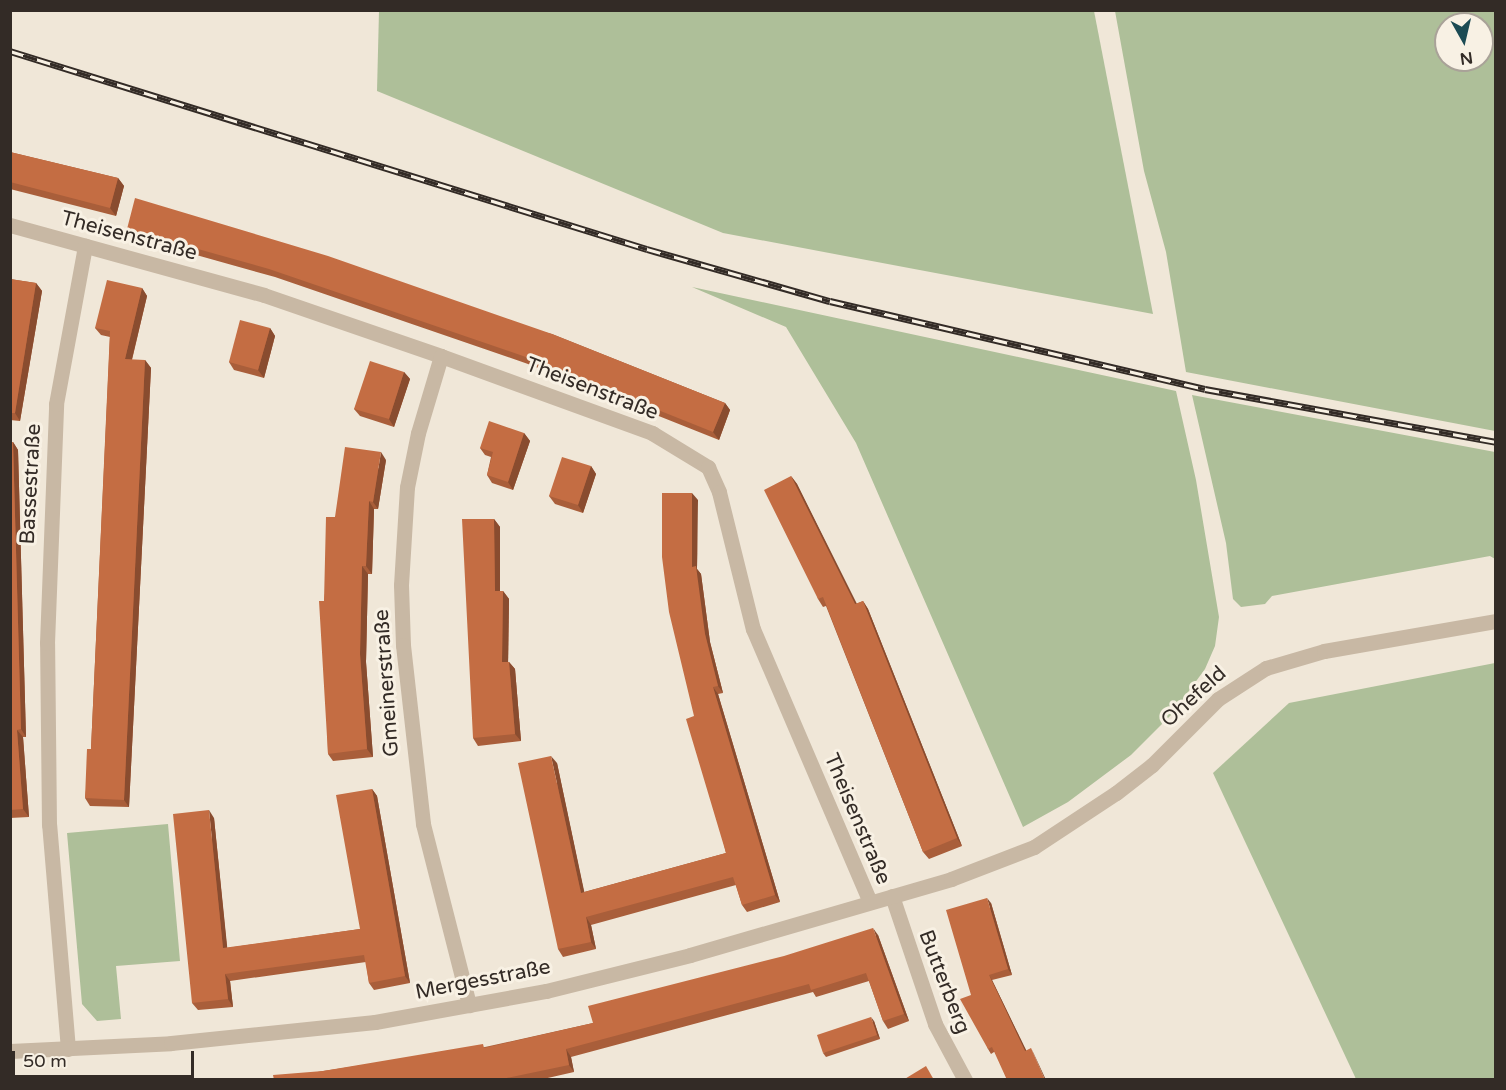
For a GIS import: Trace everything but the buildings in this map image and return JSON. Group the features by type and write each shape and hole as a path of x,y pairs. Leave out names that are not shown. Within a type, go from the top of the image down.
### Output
{"street":[{"name":"Theisenstraße","path":"10,225 264,295 441,356 652,433 701,462 714,474 753,629 870,902"},
{"name":"Bassestraße","path":"68,1049 49,825 47,643 56,404 85,246"},
{"name":"Gmeinerstraße","path":"441,356 418,433 407,487 401,585 403,645 423,824 469,1005"},
{"name":"Ohefeld","path":"951,879 1034,847 1074,822 1152,765 1218,699 1266,668 1324,651 1496,621"},
{"name":"Mergesstraße","path":"10,1051 281,1034 469,1005 680,958 951,879"},
{"name":"Butterberg","path":"892,896 935,1024 964,1080"}],"green space":[{"path":"379,11 1094,11 1153,314 723,233 377,91"},
{"path":"1115,11 1495,11 1495,431 1186,372 1166,252 1144,171"},
{"path":"692,287 1176,391 1196,480 1219,617 1215,646 1205,669 1172,714 1131,755 1068,802 1023,827 856,443 786,327"},
{"path":"1192,395 1495,452 1495,559 1490,556 1272,596 1265,604 1241,607 1233,599 1226,543"},
{"path":"1495,663 1495,1079 1356,1079 1213,773 1289,703"},
{"path":"168,824 180,961 116,966 121,1019 97,1021 82,1004 67,833"}],"railway":[{"path":"10,51 647,249 830,301 1205,389 1496,442"}]}
